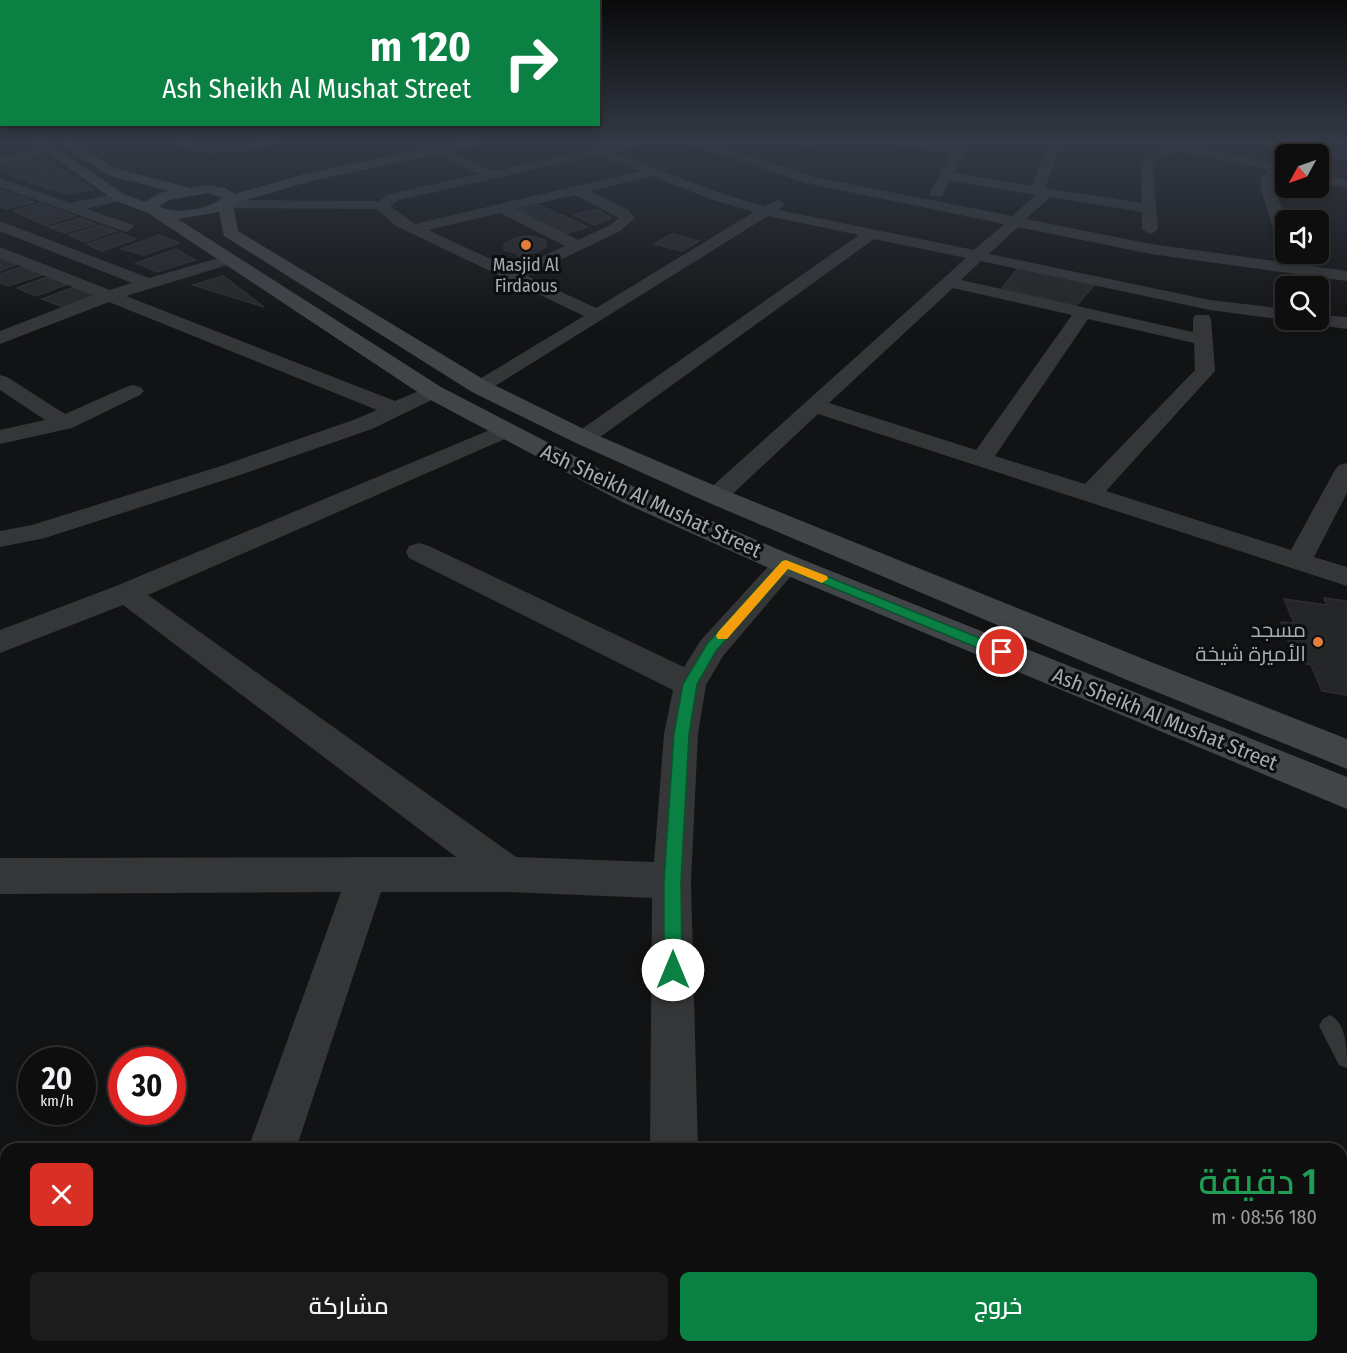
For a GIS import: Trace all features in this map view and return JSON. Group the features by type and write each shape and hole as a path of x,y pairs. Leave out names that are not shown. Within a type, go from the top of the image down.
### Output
{"street":[{"path":"59,204 126,227"},
{"path":"69,208 87,204"},
{"name":"Ash Sheikh Al Mushat Street","path":"136,204 153,211 433,392 633,497 786,564 1347,793"},
{"path":"151,204 149,206 153,211 191,213 219,204"},
{"name":"Ash Sheikh Al Mushat Street","path":"226,204 230,233 480,387 584,438 716,496 1139,671 1347,754"},
{"path":"337,204 382,205 385,211 414,229 597,315"},
{"path":"414,229 518,204"},
{"path":"514,276 615,228 628,218 605,204"},
{"path":"745,204 765,211 871,234 1202,303 1275,313"},
{"path":"480,387 778,204"},
{"path":"932,204 1151,249 1275,260"},
{"path":"716,496 816,406 1015,221 1030,204"},
{"path":"1118,204 1149,209"},
{"path":"1149,204 1151,249"},
{"path":"502,208 578,246"},
{"path":"0,226 145,282"},
{"path":"584,438 871,234"},
{"path":"0,252 395,409"},
{"path":"0,338 145,282 228,260"},
{"path":"1300,264 1347,276"},
{"path":"57,275 145,282"},
{"path":"949,282 1204,340"},
{"path":"1089,494 1205,371 1202,303"},
{"path":"981,459 1083,314"},
{"path":"1329,321 1347,323"},
{"path":"0,381 64,423"},
{"path":"0,436 64,423 134,391"},
{"path":"0,539 36,532 229,471 363,424 433,392"},
{"path":"816,406 1347,577"},
{"path":"0,642 126,593 504,431"},
{"path":"1298,561 1347,470"},
{"path":"419,552 690,684"},
{"path":"674,1143 672,881 681,734 690,684 712,648 786,564"},
{"path":"126,593 509,873"},
{"path":"0,876 509,873 672,881"},
{"path":"274,1143 367,875"}],"lane":[{"path":"1330,1026 1347,1057"}],"building":[{"path":"0,204 25,204 6,209 0,207"},
{"path":"36,204 56,209 27,217 13,211"},
{"path":"539,205 557,214 535,219 517,210"},
{"path":"596,209 610,219 594,225 574,215"},
{"path":"60,210 75,216 46,225 28,218"},
{"path":"562,215 587,227 563,234 537,221"},
{"path":"80,218 95,224 65,233 49,227"},
{"path":"100,225 116,231 84,242 69,235"},
{"path":"120,233 136,239 102,251 87,244"},
{"path":"672,234 699,241 682,251 654,244"},
{"path":"159,235 179,243 144,255 121,249"},
{"name":"Masjid Al Firdaous","path":"530,236 545,240 547,246 530,253 530,256 518,256 517,253 504,250 504,244 515,238"},
{"path":"176,249 195,260 157,272 136,263"},
{"path":"0,258 16,265 0,271"},
{"path":"21,267 42,275 8,286 0,283 0,274"},
{"path":"1018,268 1095,284 1076,306 1002,288"},
{"path":"223,276 264,307 193,285"},
{"path":"47,277 66,285 36,296 17,288"},
{"path":"74,287 98,297 66,308 42,299"},
{"name":"مسجد الأميرة شيخة","path":"1324,598 1347,601 1347,695 1322,691 1311,665 1296,661 1281,622 1294,623 1284,599 1327,605"}],"slow traffic":[{"path":"722,636 786,564 822,579"}],"place":[{"name":"Masjid Al Firdaous","path":"526,245"},
{"name":"مسجد الأميرة شيخة","path":"1318,642"}],"route":[{"path":"673,970 672,881 681,734 690,684 712,648 786,564 1002,652"}]}
